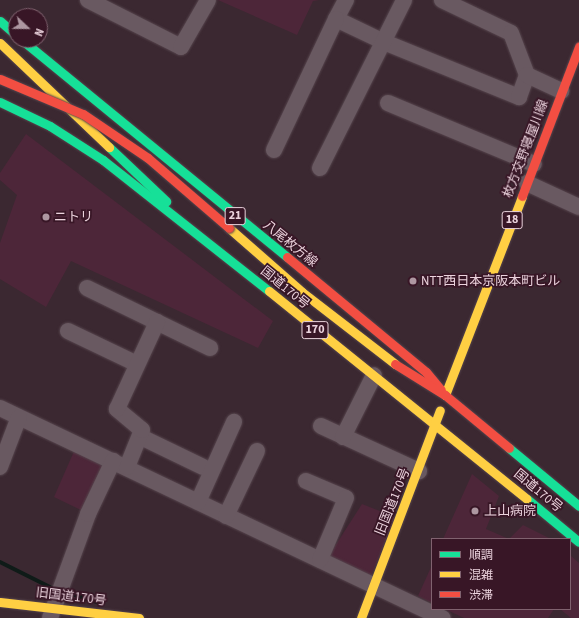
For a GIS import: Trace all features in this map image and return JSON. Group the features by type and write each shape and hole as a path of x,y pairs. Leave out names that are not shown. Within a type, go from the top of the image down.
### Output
{"main road":[{"path":"0,21 8,28"},
{"path":"0,43 198,233"},
{"name":"枚方交野寝屋川線","path":"445,395 579,47"},
{"name":"八尾枚方線","path":"32,48 426,372 445,395"},
{"name":"国道170号","path":"0,79 83,114 148,158 302,292 406,373 445,395 579,506"},
{"name":"国道170号","path":"0,102 50,126 103,160 198,233 435,423 579,542"},
{"name":"旧国道170号","path":"361,618 419,471 445,395"},
{"name":"旧国道170号","path":"0,602 52,613 139,618"}],"street":[{"path":"88,0 181,47 208,0"},
{"path":"274,150 346,0"},
{"path":"320,168 404,0"},
{"path":"336,20 384,42 519,97 527,75 511,33 442,0"},
{"path":"527,75 562,91"},
{"path":"388,103 534,164"},
{"path":"527,183 579,207"},
{"path":"87,288 210,348"},
{"path":"52,613 88,514 120,464 141,437 142,426 117,409 157,322"},
{"path":"68,331 137,364"},
{"path":"343,437 374,375"},
{"path":"0,408 443,618"},
{"path":"0,466 19,417"},
{"path":"198,502 234,422"},
{"path":"321,426 419,471"},
{"path":"141,437 203,467"},
{"path":"226,516 257,451"},
{"path":"306,481 346,498 320,560"}],"shaded area":[{"path":"218,0 319,0 313,1 297,35"},
{"path":"26,134 273,321 258,348 71,261 46,307 0,279 0,243 17,195 0,180 0,173"},
{"path":"75,449 109,465 85,512 54,497"},
{"name":"上山病院","path":"472,474 499,496 486,529 507,538 443,538"},
{"path":"362,504 395,517 371,576 328,557"},
{"path":"523,525 549,538 510,538"},
{"path":"571,556 579,563 579,618 571,618 561,610 571,610"},
{"path":"431,567 431,602 418,596"},
{"path":"447,610 553,610 548,618 464,618"}],"waterway":[{"path":"0,562 56,590"},
{"path":"63,591 100,603"}],"traffic: fast":[{"path":"0,21 8,28"},
{"path":"32,48 287,257"},
{"path":"0,102 50,126 103,160 269,291"},
{"path":"109,147 166,201"},
{"path":"509,448 579,506"},
{"path":"527,499 579,542"}],"traffic: slow":[{"path":"0,43 109,147"},
{"path":"441,390 445,395 522,196"},
{"path":"229,228 302,292 395,364"},
{"path":"269,291 527,499"},
{"path":"361,618 440,410"},
{"path":"0,602 139,618"}],"traffic: jam":[{"path":"522,196 579,47"},
{"path":"0,79 83,114 148,158 229,228"},
{"path":"287,257 426,372 441,390"},
{"path":"395,364 445,395 509,448"}],"place":[{"name":"ニトリ","path":"46,217"},
{"name":"NTT西日本京阪本町ビル","path":"413,281"},
{"name":"上山病院","path":"475,511"}]}
